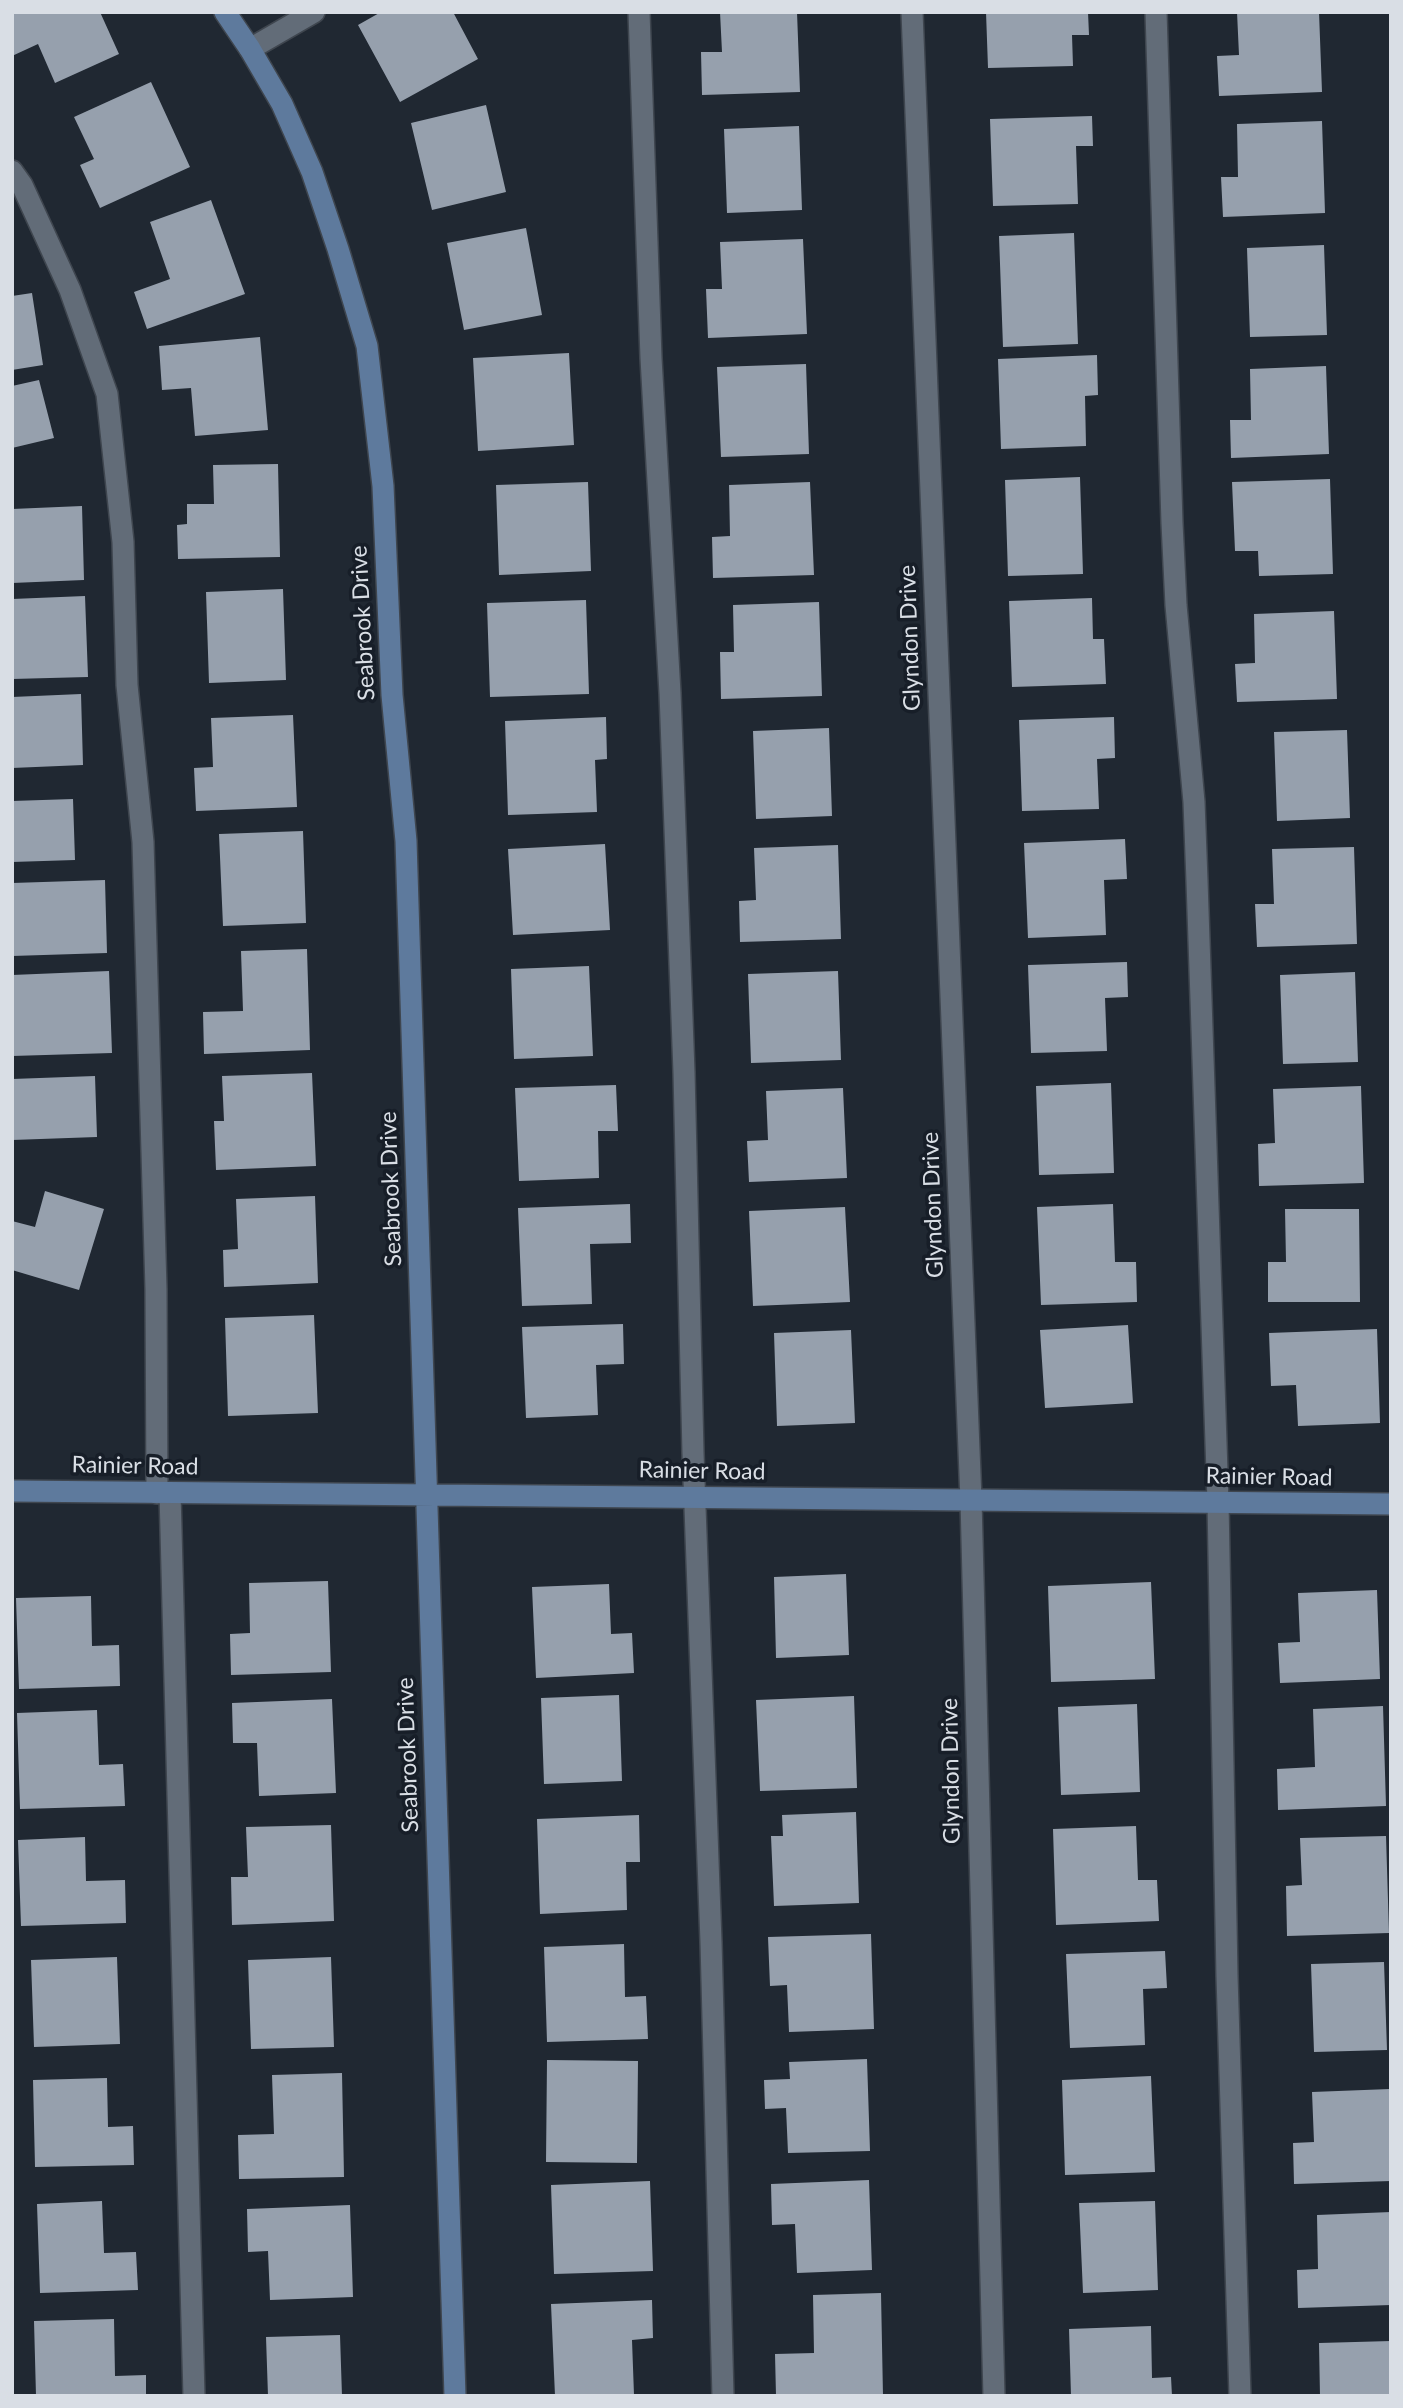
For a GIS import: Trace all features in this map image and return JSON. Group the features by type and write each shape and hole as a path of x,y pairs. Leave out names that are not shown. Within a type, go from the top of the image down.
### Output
{"street":[{"name":"Seabrook Drive","path":"225,12 250,48 282,104 312,172 338,249 367,346 383,486 393,695 406,841 455,2396"},
{"path":"250,48 314,12"},
{"path":"639,12 651,358 673,761 684,1072 694,1498 711,1942 723,2396"},
{"name":"Glyndon Drive","path":"912,12 971,1500 994,2396"},
{"path":"1156,12 1174,564 1196,841 1219,1502 1227,1976 1240,2396"},
{"path":"12,171 23,185 70,290 107,394 123,542 127,685 143,842 194,2396"},
{"name":"Rainier Road","path":"12,1491 1391,1504"}],"building":[{"path":"12,12 100,12 119,54 55,83 38,44 12,56"},
{"path":"381,12 453,12 478,59 400,102 358,25"},
{"path":"720,12 797,12 800,92 702,95 701,52 722,52"},
{"path":"986,12 1088,12 1089,35 1072,35 1073,66 988,68"},
{"path":"1237,12 1319,12 1322,92 1219,96 1217,56 1239,55"},
{"path":"151,82 190,167 100,208 80,165 94,159 74,117"},
{"path":"486,105 506,192 432,210 411,123"},
{"path":"1092,116 1093,146 1076,146 1078,204 993,206 990,119"},
{"path":"1322,121 1325,213 1223,217 1221,177 1238,177 1237,124"},
{"path":"799,126 802,210 727,213 724,129"},
{"path":"211,200 245,294 147,329 134,292 170,279 150,222"},
{"path":"526,228 542,315 464,330 447,243"},
{"path":"1074,233 1078,344 1003,347 999,236"},
{"path":"803,239 807,334 708,338 706,289 722,289 720,242"},
{"path":"1324,245 1327,335 1250,337 1247,248"},
{"path":"32,293 43,365 12,370 12,296"},
{"path":"260,337 268,430 195,436 191,388 162,390 159,346"},
{"path":"569,353 574,445 478,451 473,358"},
{"path":"1097,355 1098,395 1085,396 1086,446 1001,449 998,359"},
{"path":"806,364 809,454 721,457 717,367"},
{"path":"1326,366 1329,454 1231,458 1230,420 1251,420 1250,369"},
{"path":"39,380 54,438 12,448 12,386"},
{"path":"278,464 280,557 178,559 177,525 187,524 187,504 214,504 213,465"},
{"path":"1080,477 1083,574 1008,576 1005,480"},
{"path":"1330,479 1333,574 1259,576 1258,551 1235,551 1232,482"},
{"path":"588,482 591,571 499,575 496,485"},
{"path":"810,482 814,575 713,578 712,537 730,536 729,485"},
{"path":"82,506 84,580 12,583 12,509"},
{"path":"283,589 286,680 209,683 206,592"},
{"path":"85,596 88,677 12,679 12,599"},
{"path":"1092,598 1093,639 1104,639 1106,684 1012,687 1009,601"},
{"path":"586,600 589,694 490,697 487,603"},
{"path":"819,602 822,696 721,699 720,652 734,652 733,605"},
{"path":"1334,611 1337,699 1237,702 1235,664 1255,663 1254,614"},
{"path":"81,694 83,765 12,768 12,697"},
{"path":"293,715 297,807 196,811 194,768 213,767 211,718"},
{"path":"606,717 607,759 595,760 597,812 508,815 505,721"},
{"path":"1114,717 1115,758 1097,759 1099,809 1022,811 1019,720"},
{"path":"829,728 832,816 756,819 753,731"},
{"path":"1347,730 1350,818 1277,821 1274,732"},
{"path":"73,799 75,860 12,862 12,801"},
{"path":"303,831 306,923 223,926 219,834"},
{"path":"1125,839 1127,879 1104,880 1106,935 1028,938 1024,843"},
{"path":"605,844 610,930 513,935 508,849"},
{"path":"838,845 841,939 740,942 739,901 756,900 754,848"},
{"path":"1354,847 1357,944 1257,947 1255,904 1274,904 1272,849"},
{"path":"105,880 107,953 12,956 12,883"},
{"path":"307,949 310,1050 204,1054 203,1012 243,1011 241,951"},
{"path":"1127,962 1128,997 1105,998 1107,1051 1031,1053 1028,965"},
{"path":"589,966 593,1056 514,1059 511,969"},
{"path":"109,971 112,1053 12,1056 12,975"},
{"path":"838,971 841,1060 751,1063 748,974"},
{"path":"1355,972 1358,1062 1283,1064 1280,975"},
{"path":"312,1073 316,1166 216,1170 214,1121 224,1121 222,1076"},
{"path":"95,1076 97,1137 12,1140 12,1079"},
{"path":"1111,1083 1114,1173 1039,1175 1036,1086"},
{"path":"616,1085 618,1131 598,1131 599,1178 519,1181 515,1088"},
{"path":"1361,1086 1364,1183 1259,1186 1258,1144 1275,1143 1273,1089"},
{"path":"843,1088 847,1178 749,1182 747,1141 768,1140 766,1091"},
{"path":"45,1191 104,1209 79,1290 12,1270 12,1221 35,1227"},
{"path":"315,1196 318,1283 224,1287 223,1250 238,1249 236,1199"},
{"path":"630,1204 631,1243 590,1244 592,1304 522,1306 518,1208"},
{"path":"1113,1204 1115,1262 1136,1262 1137,1302 1041,1305 1037,1207"},
{"path":"845,1207 850,1302 753,1306 749,1211"},
{"path":"1285,1209 1359,1209 1360,1302 1268,1302 1268,1262 1286,1262"},
{"path":"314,1315 318,1413 228,1416 225,1318"},
{"path":"623,1324 624,1364 596,1365 598,1415 526,1418 522,1327"},
{"path":"1128,1325 1133,1403 1045,1408 1040,1330"},
{"path":"1377,1329 1380,1423 1298,1426 1296,1385 1271,1386 1269,1333"},
{"path":"851,1330 855,1423 777,1426 774,1333"},
{"path":"846,1574 849,1655 776,1658 774,1577"},
{"path":"328,1581 331,1672 231,1675 230,1634 250,1633 249,1583"},
{"path":"1151,1582 1155,1679 1051,1682 1048,1586"},
{"path":"609,1584 611,1634 632,1633 634,1673 536,1678 532,1587"},
{"path":"1377,1590 1380,1679 1280,1683 1278,1643 1300,1642 1298,1593"},
{"path":"91,1596 92,1646 119,1645 120,1686 19,1689 16,1598"},
{"path":"619,1695 622,1781 544,1784 541,1698"},
{"path":"854,1696 857,1788 760,1791 756,1700"},
{"path":"332,1699 336,1793 259,1796 257,1743 233,1743 232,1703"},
{"path":"1137,1704 1140,1792 1061,1795 1058,1707"},
{"path":"1383,1706 1386,1806 1278,1810 1277,1769 1315,1767 1313,1709"},
{"path":"97,1710 99,1765 123,1764 125,1806 20,1809 17,1713"},
{"path":"856,1812 859,1903 774,1906 771,1836 783,1836 782,1815"},
{"path":"639,1815 640,1862 626,1862 627,1910 540,1914 537,1819"},
{"path":"331,1825 334,1921 232,1925 231,1877 248,1877 246,1827"},
{"path":"1136,1826 1138,1880 1157,1880 1159,1921 1056,1925 1053,1829"},
{"path":"1386,1836 1389,1933 1287,1936 1286,1886 1302,1885 1300,1838"},
{"path":"85,1837 86,1881 125,1880 126,1923 21,1926 18,1840"},
{"path":"871,1934 874,2029 789,2032 787,1985 770,1986 768,1937"},
{"path":"624,1944 625,1997 646,1996 648,2039 547,2042 544,1947"},
{"path":"1165,1951 1167,1988 1143,1989 1145,2045 1070,2048 1066,1954"},
{"path":"117,1957 120,2044 34,2047 31,1960"},
{"path":"331,1957 334,2047 251,2049 248,1960"},
{"path":"1384,1962 1387,2050 1314,2052 1311,1964"},
{"path":"867,2059 870,2151 788,2153 786,2108 765,2109 764,2080 790,2079 789,2062"},
{"path":"547,2060 638,2061 637,2163 546,2162"},
{"path":"342,2073 344,2177 239,2179 238,2135 274,2134 272,2075"},
{"path":"1151,2076 1155,2172 1065,2175 1062,2080"},
{"path":"107,2078 108,2127 133,2126 134,2165 35,2167 33,2080"},
{"path":"1390,2089 1391,2181 1294,2184 1293,2143 1314,2142 1312,2092"},
{"path":"869,2180 872,2270 797,2273 795,2224 772,2225 771,2184"},
{"path":"650,2181 653,2271 554,2274 551,2185"},
{"path":"102,2201 104,2253 136,2252 138,2290 40,2293 37,2204"},
{"path":"1155,2201 1158,2290 1083,2293 1079,2203"},
{"path":"350,2205 353,2297 270,2300 268,2251 248,2252 247,2209"},
{"path":"1391,2212 1391,2305 1298,2308 1297,2270 1318,2269 1317,2215"},
{"path":"881,2293 883,2396 776,2396 775,2354 814,2353 813,2295"},
{"path":"652,2300 653,2338 632,2340 634,2395 555,2396 551,2304"},
{"path":"114,2319 115,2376 146,2375 146,2396 36,2396 34,2321"},
{"path":"1151,2326 1152,2378 1171,2377 1172,2396 1071,2396 1069,2329"},
{"path":"340,2335 342,2396 268,2396 266,2337"},
{"path":"1391,2341 1391,2396 1320,2396 1319,2343"}]}
